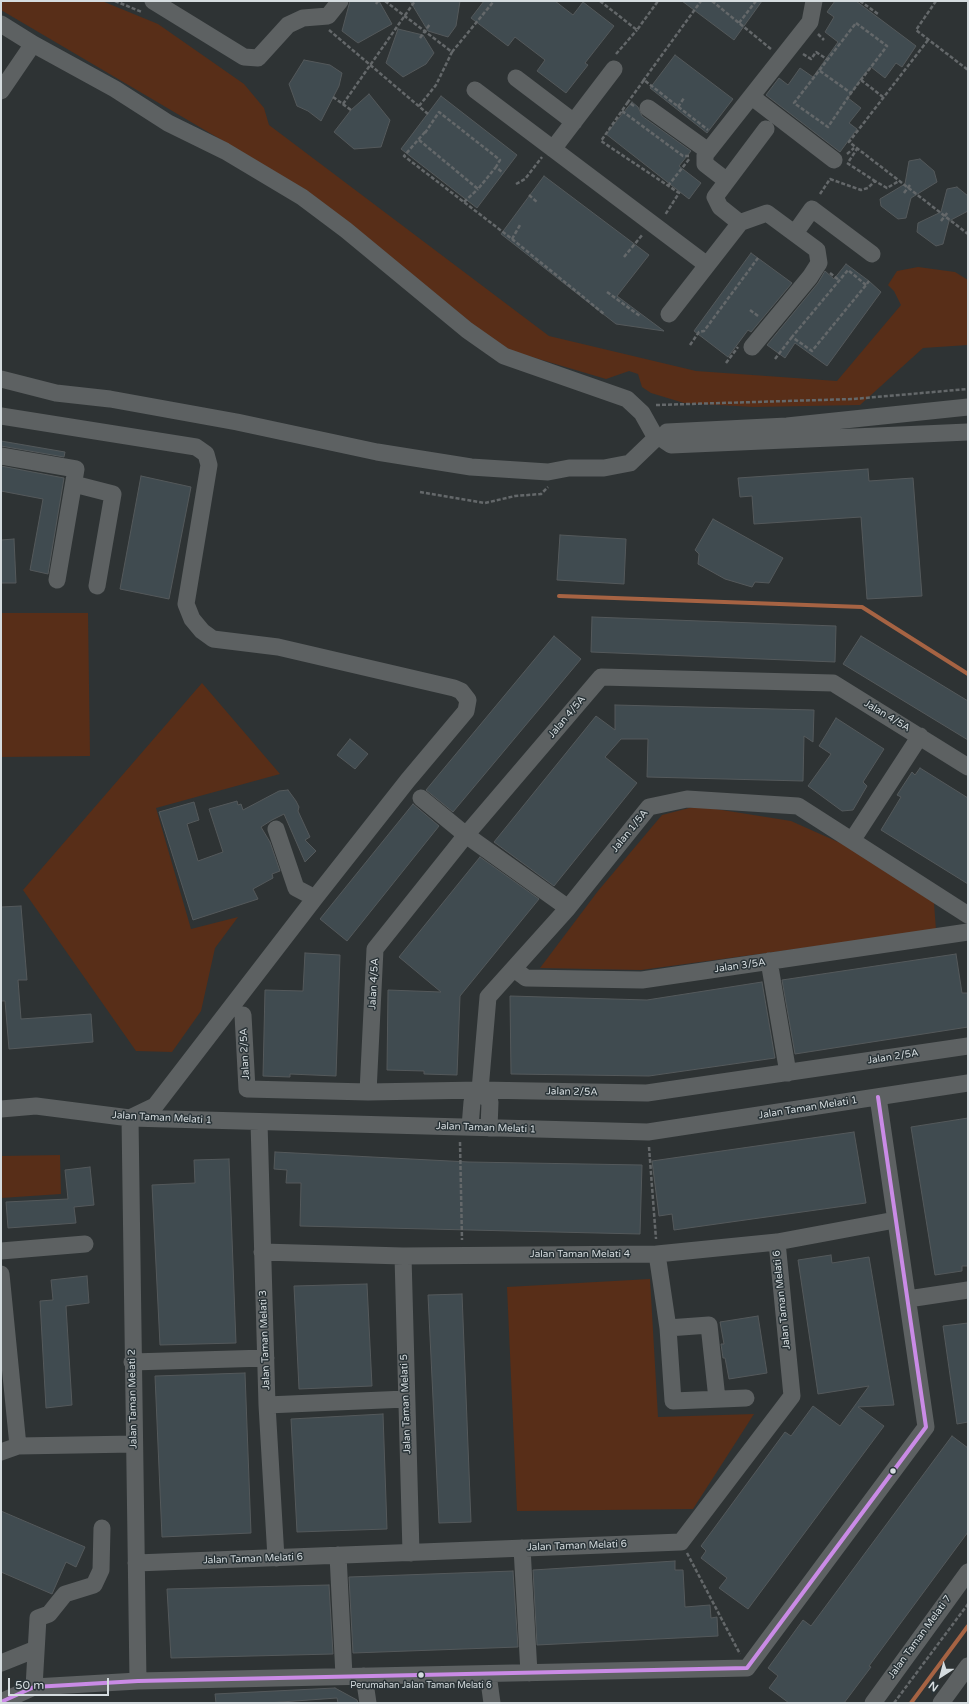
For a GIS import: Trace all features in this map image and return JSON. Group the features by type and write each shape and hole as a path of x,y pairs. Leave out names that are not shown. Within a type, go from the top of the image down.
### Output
{"street":[{"path":"153,1 244,57 258,58 288,25 303,18 328,16 340,1"},
{"path":"727,181 705,164 705,155 810,22 814,1"},
{"path":"1,24 33,44 115,89 168,123 225,151 302,197 346,230 467,330 504,356 627,398 642,413 659,438 671,445 968,432"},
{"path":"1,91 33,44"},
{"path":"551,147 574,122 614,69"},
{"path":"516,78 574,122"},
{"path":"475,90 707,265"},
{"path":"752,97 840,162"},
{"path":"648,108 708,152"},
{"path":"739,223 720,207 716,197 766,129"},
{"path":"794,233 812,209 872,254"},
{"path":"669,314 739,223 767,213 817,250 819,263 810,277 746,346"},
{"path":"1,379 56,393 110,399 222,419 377,452 471,467 548,472 569,468 604,468 630,463 667,432 787,426 968,407"},
{"path":"1,416 196,447 206,454 209,465 186,604 192,619 202,631 213,639 278,647 454,688 461,691 468,700 466,711 408,780 315,898 155,1106 130,1118"},
{"path":"1,456 76,470 57,580"},
{"path":"74,484 113,494 97,586"},
{"name":"Jalan 4/5A","path":"368,1092 375,949 466,835 601,677 833,683 968,767"},
{"path":"853,839 920,736"},
{"path":"421,798 466,835 568,908"},
{"name":"Jalan 1/5A","path":"465,1127 472,1102 480,1090 488,997 568,908 648,807 687,799 798,806 853,839 968,915"},
{"path":"276,829 296,888 315,898"},
{"name":"Jalan 3/5A","path":"514,969 526,978 642,980 968,932"},
{"path":"769,962 788,1073"},
{"name":"Jalan 2/5A","path":"243,1014 247,1089 368,1092 480,1090 648,1093 968,1046"},
{"name":"Jalan Taman Melati 1","path":"1,1109 36,1106 130,1118 648,1132 968,1083"},
{"path":"480,1090 490,1102 489,1128"},
{"path":"1,1702 34,1687 138,1681 747,1668 926,1427 878,1097"},
{"name":"Jalan Taman Melati 2","path":"130,1118 132,1362 138,1681"},
{"name":"Jalan Taman Melati 3","path":"260,1122 262,1252 267,1405 276,1558"},
{"name":"Jalan Taman Melati 4","path":"262,1252 402,1256 657,1254 777,1242 896,1220"},
{"name":"Jalan Taman Melati 6","path":"136,1563 681,1542 792,1396 777,1242"},
{"path":"1,1251 85,1244"},
{"path":"657,1254 668,1328 673,1402 746,1398"},
{"name":"Jalan Taman Melati 5","path":"402,1256 411,1553"},
{"path":"1,1274 18,1446"},
{"path":"908,1299 968,1290"},
{"path":"668,1328 709,1325 717,1399"},
{"path":"132,1362 266,1358"},
{"path":"267,1405 406,1399"},
{"path":"1,1452 18,1446 134,1444"},
{"path":"34,1687 38,1618 49,1614 65,1594 94,1585 101,1570 102,1528"},
{"path":"522,1548 529,1673"},
{"path":"338,1555 344,1676"},
{"name":"Jalan Taman Melati 7","path":"873,1703 968,1572"},
{"path":"1,1663 36,1649"},
{"path":"941,1703 968,1666"},
{"path":"488,1674 492,1703"},
{"path":"364,1676 368,1703"},
{"path":"953,1686 956,1703"}],"path":[{"path":"384,1 452,52"},
{"path":"343,104 403,16 415,1"},
{"path":"419,106 436,85 452,52 494,1"},
{"path":"600,1 637,30"},
{"path":"614,69 607,66 637,30 658,1"},
{"path":"694,10 701,1"},
{"path":"712,1 744,27"},
{"path":"739,23 756,1"},
{"path":"860,1 878,14"},
{"path":"936,1 916,30 968,70"},
{"path":"856,23 887,46 851,93 828,127 794,103 820,71 856,23"},
{"path":"420,38 430,24"},
{"path":"928,40 883,96 849,142 907,189 968,234"},
{"path":"820,71 851,93"},
{"path":"861,80 883,96"},
{"path":"333,97 351,110"},
{"path":"678,107 684,98"},
{"path":"622,111 683,156 692,155 668,186"},
{"path":"464,202 478,189 500,160 439,112 419,141 478,189"},
{"path":"425,132 404,156 512,239 604,314"},
{"path":"516,184 525,179 551,147"},
{"path":"840,162 887,188 899,181"},
{"path":"496,167 503,173"},
{"path":"820,194 830,179 861,190 868,188 875,181"},
{"path":"904,194 910,185"},
{"path":"529,195 537,202"},
{"path":"941,220 948,212"},
{"path":"624,257 652,223"},
{"path":"512,239 520,225"},
{"path":"690,345 699,332 704,331 758,258"},
{"path":"775,359 848,270 866,284"},
{"path":"792,337 812,351 869,281"},
{"path":"607,292 640,316"},
{"path":"750,310 760,318"},
{"path":"726,363 746,346"},
{"path":"656,405 852,399 968,389"},
{"path":"420,492 485,502 515,496 541,494 552,484"},
{"path":"462,1255 465,1127"},
{"path":"648,1132 657,1254"},
{"path":"681,1542 747,1668"},
{"path":"894,1703 968,1604"}],"shaded area":[{"path":"1,1 102,1 158,24 244,84 264,108 269,125 549,336 696,371 837,381 901,305 894,291 888,285 897,271 918,267 955,272 968,280 968,345 923,348 860,405 754,407 684,403 651,393 642,387 638,374 629,371 606,379 505,349 225,142 1,10"},
{"path":"1,613 88,613 90,756 1,757"},
{"path":"202,683 280,774 156,808 191,929 238,917 215,948 201,1011 172,1052 136,1051 23,890"},
{"path":"697,806 791,821 856,850 934,903 936,930 641,970 540,968 598,891 662,815"},
{"path":"60,1155 61,1194 1,1198 1,1156"},
{"path":"650,1279 658,1417 754,1414 693,1509 517,1511 507,1287"}],"building":[{"path":"350,1 379,1 392,24 358,43 342,31"},
{"path":"410,1 460,1 456,26 448,37 428,31"},
{"path":"484,1 555,1 573,15 583,2 614,26 585,63 588,65 566,93 537,71 545,60 515,37 508,46 471,18"},
{"path":"682,1 762,1 734,40"},
{"path":"835,1 856,1 916,46 902,67 896,63 885,78 871,67 862,77 848,98 861,108 849,123 857,129 840,152 766,95 779,78 788,85 800,68 813,77 838,42 825,32 834,17 827,12"},
{"path":"398,29 423,35 434,53 426,64 403,77 386,63"},
{"path":"675,55 733,99 707,133 650,88"},
{"path":"304,60 330,65 342,73 339,86 321,121 308,111 297,106 289,84"},
{"path":"369,94 390,120 381,147 354,149 334,132 351,110"},
{"path":"441,96 517,155 477,208 401,149"},
{"path":"632,102 638,107 642,116 691,151 679,166 701,183 689,199 606,134"},
{"path":"920,159 934,171 937,182 911,198 906,218 898,219 881,206 880,199 905,184 909,161"},
{"path":"544,176 649,255 617,296 664,331 616,324 501,234"},
{"path":"957,187 968,196 968,211 949,221 943,244 936,246 917,232 918,223 941,212 947,189"},
{"path":"751,253 792,283 751,332 748,330 728,357 694,331"},
{"path":"846,264 881,292 827,366 795,343 785,358 767,345 818,283 825,271 834,279"},
{"path":"1,441 65,452 64,457 1,446"},
{"path":"1,466 64,478 48,574 30,570 43,499 1,491"},
{"path":"868,469 869,481 913,478 922,596 867,599 861,517 754,524 752,496 740,497 738,478"},
{"path":"141,476 191,487 169,599 120,589"},
{"path":"713,519 783,558 769,583 755,582 752,587 725,579 698,564 699,554 695,550"},
{"path":"560,535 626,539 624,584 557,580"},
{"path":"14,539 16,583 1,583 1,540"},
{"path":"592,617 836,626 835,662 591,652"},
{"path":"554,636 581,659 453,812 426,790"},
{"path":"861,636 968,701 968,740 843,664"},
{"path":"615,705 814,710 813,742 804,736 803,781 647,777 648,739 621,739 605,757 637,783 554,886 494,842 596,716 615,730"},
{"path":"836,718 884,749 863,782 867,786 853,810 842,811 808,786 831,754 819,746"},
{"path":"350,739 368,754 355,769 337,755"},
{"path":"920,768 968,798 968,884 881,830 901,797 897,795 912,772 915,775"},
{"path":"288,790 299,807 298,811 310,837 305,840 316,851 305,862 284,814 272,820 261,827 270,842 280,871 272,874 273,878 253,889 258,899 193,920 159,812 194,802 199,820 187,824 198,861 223,852 209,809 237,801 238,805 241,804 243,810 279,791"},
{"path":"413,804 439,826 347,941 320,919"},
{"path":"480,857 539,899 460,996 457,1075 424,1074 424,1071 387,1070 388,990 441,992 399,957"},
{"path":"21,906 27,980 18,980 21,1019 91,1014 93,1042 9,1049 5,1001 1,1001 1,907"},
{"path":"305,953 340,955 336,1076 290,1074 290,1077 263,1076 265,990 303,991"},
{"path":"956,954 962,993 968,993 968,1027 795,1054 782,980"},
{"path":"762,982 775,1058 649,1076 511,1074 510,996 647,1000"},
{"path":"968,1118 968,1266 962,1266 962,1271 935,1275 911,1127"},
{"path":"854,1132 866,1203 674,1230 672,1214 659,1216 652,1161"},
{"path":"275,1152 469,1162 642,1165 640,1234 300,1226 301,1183 286,1183 287,1170 274,1169"},
{"path":"229,1159 236,1343 160,1345 152,1185 195,1183 194,1160"},
{"path":"90,1167 94,1205 74,1207 76,1223 8,1228 6,1202 68,1199 65,1170"},
{"path":"831,1255 832,1263 869,1257 894,1405 858,1407 884,1426 748,1609 719,1588 727,1578 701,1558 706,1551 701,1546 785,1432 791,1436 813,1406 840,1426 869,1386 818,1394 798,1260"},
{"path":"87,1276 89,1303 66,1306 72,1405 46,1408 40,1301 53,1300 51,1280"},
{"path":"367,1284 372,1386 299,1389 294,1286"},
{"path":"462,1294 471,1522 439,1523 428,1295"},
{"path":"758,1316 767,1373 729,1379 725,1358 723,1358 721,1344 724,1344 720,1322"},
{"path":"968,1323 968,1422 957,1424 943,1326"},
{"path":"245,1373 251,1533 162,1537 155,1376"},
{"path":"383,1414 387,1529 297,1532 291,1419"},
{"path":"952,1436 968,1448 968,1532 869,1666 871,1667 844,1703 789,1703 769,1688 778,1676 768,1668 803,1620 811,1626"},
{"path":"1,1511 85,1547 76,1567 66,1562 52,1594 1,1572"},
{"path":"675,1561 675,1570 683,1570 685,1607 710,1605 711,1618 717,1617 718,1636 537,1645 533,1570"},
{"path":"513,1571 518,1647 353,1653 349,1577"},
{"path":"329,1585 333,1654 171,1658 167,1589"},
{"path":"335,1688 357,1700 358,1703 338,1703 337,1698 267,1703 216,1703 215,1694"}],"waterway":[{"path":"559,596 862,607 968,674"},
{"path":"911,1703 968,1626"}],"transit line":[{"path":"1,1702 34,1687 138,1681 747,1668 926,1427 878,1097"}],"place":[{"name":"Perumahan Jalan Taman Melati 6","path":"421,1675"}]}
